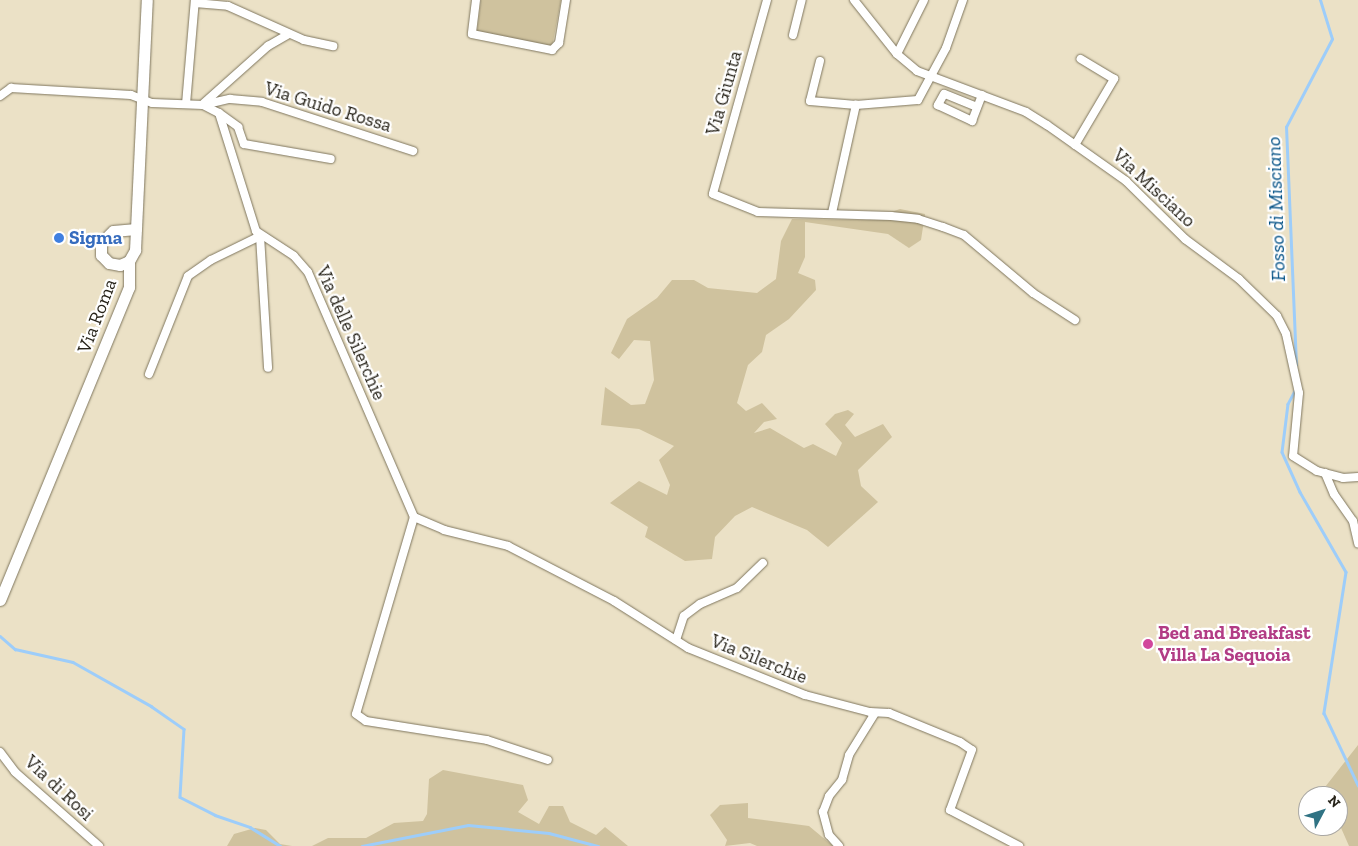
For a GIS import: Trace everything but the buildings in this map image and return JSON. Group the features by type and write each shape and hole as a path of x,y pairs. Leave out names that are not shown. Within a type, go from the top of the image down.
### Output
{"street":[{"name":"Via Roma","path":"125,263 135,250 131,234 142,99 147,0"},
{"path":"476,0 472,34 552,50 559,43 566,0"},
{"name":"Via Giunta","path":"767,0 713,194 758,212 832,213"},
{"path":"793,35 802,0"},
{"name":"Via Misciano","path":"854,0 898,54 917,71 1026,112 1126,181 1185,239 1239,278 1277,316 1286,334 1299,392 1294,456 1303,464 1325,473 1343,478 1358,477"},
{"path":"898,54 924,0"},
{"path":"820,61 810,101 856,105 918,100 932,78 963,0"},
{"path":"186,104 195,2 228,6 289,34 333,46"},
{"path":"203,105 268,46 289,34"},
{"path":"1075,145 1114,79 1081,59"},
{"path":"0,96 11,88 131,95 152,103 203,105 219,113 238,127 244,144 331,159"},
{"path":"977,107 944,94 938,105 972,121 982,95"},
{"name":"Via Guido Rossa","path":"203,105 230,99 262,102 414,150"},
{"path":"856,105 832,213 918,219 964,235 1033,293 1075,320"},
{"path":"219,113 239,172 244,197 260,236 268,368"},
{"name":"Via Roma","path":"125,263 105,260 101,243 107,234 131,234"},
{"path":"149,374 188,276 211,260 260,236"},
{"name":"Via delle Silerchie","path":"260,236 294,256 308,272 414,518"},
{"name":"Via Roma","path":"0,600 129,287 131,274 125,263"},
{"path":"1325,473 1334,494 1353,521 1358,543"},
{"path":"414,518 356,714 366,721 487,740 548,760"},
{"name":"Via Silerchie","path":"414,518 444,530 508,546 614,601 676,640 805,695 876,713 889,713 918,722 972,750 950,810 1019,846"},
{"path":"676,640 684,616 700,604 737,588 763,563"},
{"path":"840,846 829,835 823,812 829,796 842,780 849,755 876,713"},
{"name":"Via di Rosi","path":"0,752 15,772 100,846"}],"shaded area":[{"path":"481,0 561,0 552,47 477,32"},
{"path":"900,209 925,214 921,240 909,248 888,234 805,222 805,257 798,273 815,280 816,290 789,319 766,335 762,352 748,365 737,403 746,411 762,403 777,419 764,422 754,433 770,428 804,448 813,444 836,456 842,443 825,424 835,414 848,410 854,414 845,425 855,437 883,424 892,437 858,470 861,486 878,502 828,547 807,530 752,507 735,516 715,537 712,559 685,561 645,537 648,527 610,503 639,481 667,495 670,485 659,460 674,446 639,429 601,425 605,387 631,405 645,404 654,380 650,341 634,340 619,359 611,353 627,319 657,298 672,280 694,280 708,288 757,293 776,279 781,241 792,219 867,220"},
{"path":"1358,745 1358,846 1349,846 1345,836 1348,836 1348,786 1326,786"},
{"path":"443,770 523,785 528,800 518,812 539,824 549,806 563,806 570,822 596,835 605,827 628,846 312,846 328,838 366,838 394,823 423,821 427,814 429,779"},
{"path":"748,803 748,818 809,826 833,846 757,846 750,843 725,846 727,840 710,815 720,805"},
{"path":"255,828 266,830 280,844 292,846 227,846 234,834"}],"waterway":[{"name":"Fosso di Misciano","path":"1296,365 1286,127 1332,39 1320,0"},
{"name":"Fosso di Misciano","path":"1296,389 1288,404 1282,452 1300,492 1346,572 1324,713 1358,785"},
{"path":"0,636 15,649 73,662 151,706 184,729 180,797 215,815 250,827 281,846"},
{"path":"362,846 468,825 549,833 598,846"}],"place":[{"name":"Sigma","path":"59,238"},
{"name":"Bed and Breakfast Villa La Sequoia","path":"1148,644"}]}
